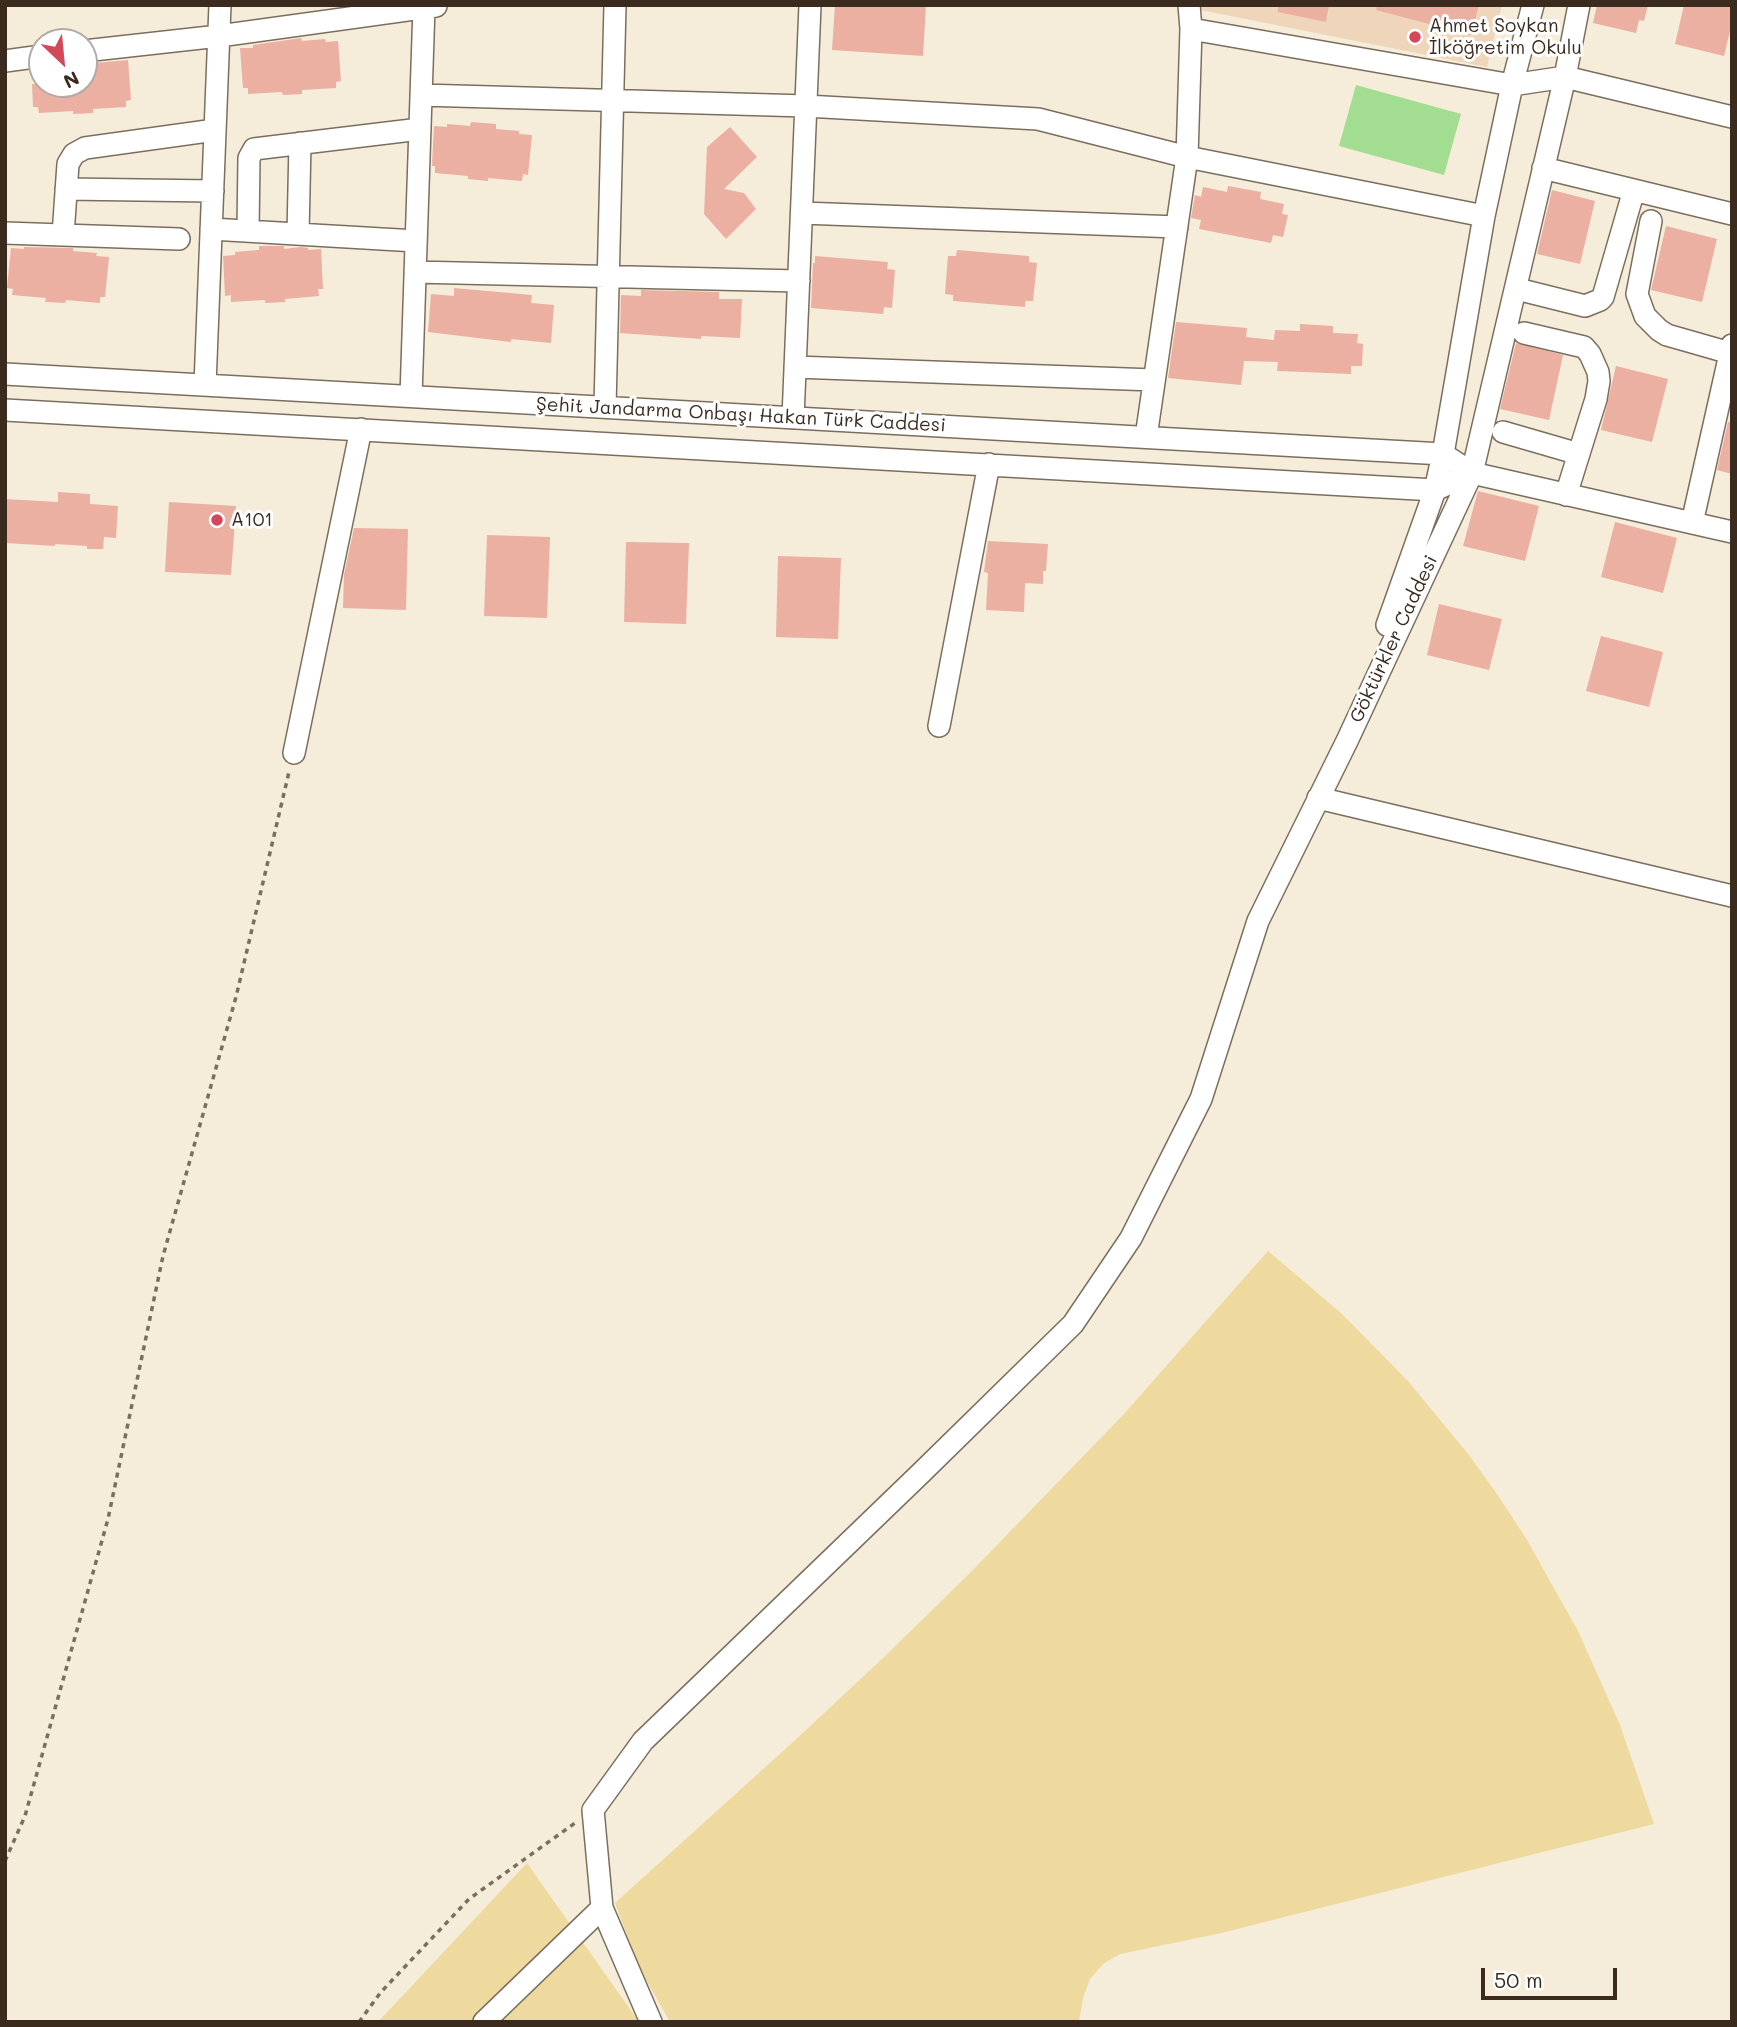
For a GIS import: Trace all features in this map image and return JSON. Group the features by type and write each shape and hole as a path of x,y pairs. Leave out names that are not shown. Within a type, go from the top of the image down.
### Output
{"street":[{"path":"205,385 220,5"},
{"path":"605,407 615,5"},
{"path":"793,418 810,5"},
{"path":"1146,437 1187,156 1191,29 1189,5"},
{"name":"Göktürkler Caddesi","path":"1347,741 1435,489 1484,216 1512,85 1533,5"},
{"name":"Göktürkler Caddesi","path":"1347,741 1472,473 1565,77 1579,5"},
{"path":"98,49 219,36 431,6 421,95 411,396"},
{"path":"1191,29 1512,85 1565,77 1732,117"},
{"path":"5,61 28,58"},
{"path":"421,95 806,106 1038,120 1187,156 1484,216"},
{"path":"248,231 251,153 259,148 420,129"},
{"path":"63,235 68,164 79,150 215,130"},
{"path":"298,234 300,143"},
{"path":"1543,168 1732,214"},
{"path":"66,189 213,191"},
{"path":"1525,291 1585,306 1600,300 1634,190"},
{"path":"802,213 1177,227"},
{"path":"1651,221 1637,294 1645,316 1667,335 1731,349 1692,523"},
{"path":"211,229 416,241"},
{"path":"5,233 179,239"},
{"path":"415,272 799,281"},
{"path":"1524,333 1584,347 1594,363 1599,381 1566,495"},
{"path":"795,367 1154,380"},
{"name":"Şehit Jandarma Onbaşı Hakan Türk Caddesi","path":"5,374 1443,454 1472,473 1732,532"},
{"name":"Şehit Jandarma Onbaşı Hakan Türk Caddesi","path":"5,410 1435,489 1472,473"},
{"path":"294,753 362,429"},
{"path":"1503,432 1579,454"},
{"path":"939,726 989,464"},
{"path":"651,2022 602,1908 593,1810 643,1741 1073,1324 1131,1238 1201,1099 1258,921 1347,741"},
{"path":"1318,798 1732,896"},
{"path":"484,2022 602,1908"}],"path":[{"path":"5,1861 26,1816 108,1519 163,1256 236,996 294,753"},
{"path":"359,2022 381,1993 469,1899 593,1810"}],"shaded area":[{"name":"Ahmet Soykan İlköğretim Okulu","path":"1502,5 1487,67 1185,7"}],"green space":[{"path":"1356,85 1461,114 1444,175 1339,146"}],"sand":[{"path":"1268,1251 1341,1313 1408,1381 1469,1455 1499,1497 1527,1540 1578,1631 1620,1725 1654,1824 1217,1934 1120,1954 1103,1964 1090,1979 1079,2022 670,2022 639,1967 615,1903 792,1743 970,1573 1123,1415"},
{"path":"527,1863 639,2022 378,2022"}],"building":[{"path":"835,5 926,5 923,56 832,50"},
{"path":"1278,5 1329,5 1326,22 1278,12"},
{"path":"1377,5 1479,5 1471,35 1376,10"},
{"path":"1597,5 1648,5 1644,21 1639,20 1636,33 1593,23"},
{"path":"1684,5 1732,5 1732,23 1724,56 1675,44"},
{"path":"301,38 302,41 338,41 341,81 336,82 336,88 302,90 302,94 248,94 248,88 243,88 240,48 253,48 253,45"},
{"path":"128,60 131,100 126,101 126,107 93,109 93,113 73,114 73,111 39,113 38,107 33,107 33,98 98,98 98,63"},
{"path":"471,122 496,124 496,129 532,135 528,175 523,174 522,181 488,178 488,181 435,173 435,166 432,166 434,126 470,126"},
{"path":"730,127 757,157 724,189 744,193 756,209 726,239 704,214 707,147"},
{"path":"1228,186 1261,192 1260,199 1284,204 1282,214 1288,215 1283,237 1273,235 1271,243 1199,229 1201,220 1191,218 1195,195 1201,197 1203,187 1227,192"},
{"path":"1552,190 1595,201 1580,264 1537,254"},
{"path":"1666,226 1717,239 1702,302 1651,290"},
{"path":"259,246 321,249 323,289 318,289 319,296 285,299 285,302 231,302 231,295 225,296 223,256 259,250"},
{"path":"11,248 73,248 73,251 109,257 105,297 100,297 100,303 66,300 65,303 45,302 46,298 12,295 13,289 7,288"},
{"path":"957,250 1029,256 1029,262 1037,263 1033,301 1025,301 1025,307 953,301 953,295 945,294 948,256 956,256"},
{"path":"815,256 888,262 887,269 895,270 892,308 884,307 883,314 811,308"},
{"path":"454,288 532,295 531,303 554,305 551,343 511,339 511,342 428,332 431,294 454,296"},
{"path":"641,290 719,292 719,299 742,299 740,338 701,336 701,339 620,333 621,295 641,296"},
{"path":"1176,322 1247,328 1246,337 1274,340 1275,330 1300,331 1300,324 1333,326 1333,333 1358,334 1357,343 1363,344 1362,366 1351,366 1351,374 1277,371 1278,362 1244,361 1241,385 1168,378"},
{"path":"1516,343 1563,355 1549,420 1500,409"},
{"path":"1616,366 1668,379 1652,442 1601,430"},
{"path":"1728,422 1732,422 1732,474 1717,470"},
{"path":"1478,491 1539,506 1525,561 1463,546"},
{"path":"58,492 90,494 90,504 118,506 116,538 104,537 103,549 5,543 5,499 58,502"},
{"path":"169,502 236,506 231,575 165,572"},
{"path":"1615,522 1677,538 1663,593 1601,577"},
{"path":"354,528 408,529 406,610 343,608 344,575"},
{"path":"487,535 550,537 547,618 484,616"},
{"path":"988,541 1048,544 1043,584 1025,583 1024,612 986,610 988,573 984,572"},
{"path":"626,542 689,543 686,624 624,622"},
{"path":"778,556 841,558 838,639 776,637"},
{"path":"1439,604 1502,619 1489,670 1427,655"},
{"path":"1601,636 1663,652 1649,707 1586,691"}],"place":[{"name":"Ahmet Soykan İlköğretim Okulu","path":"1415,37"},
{"name":"A101","path":"217,520"}]}
